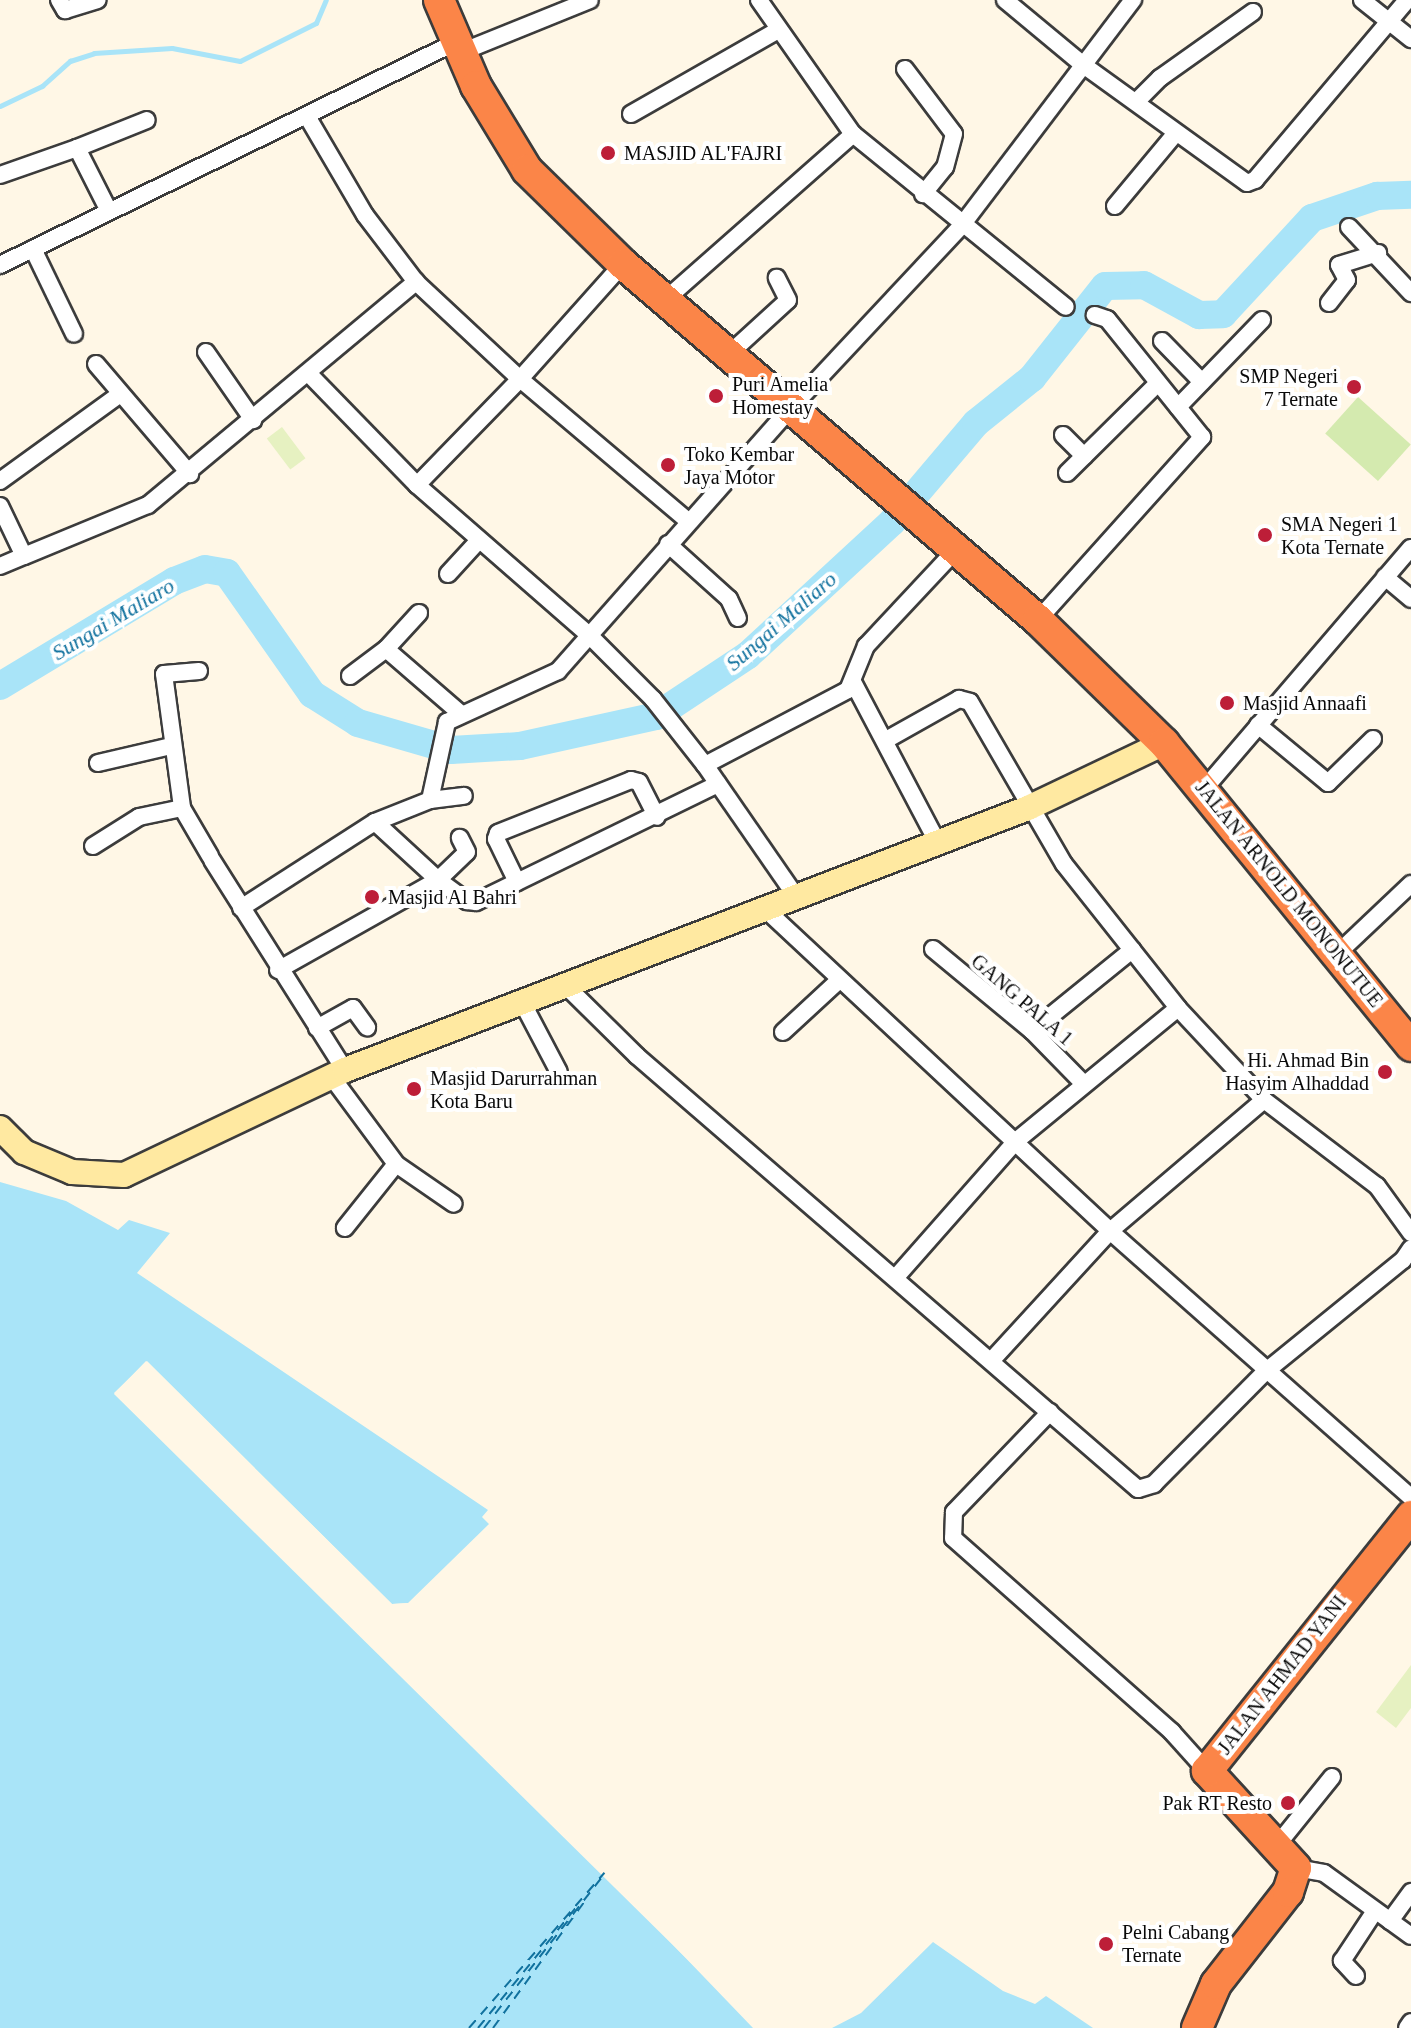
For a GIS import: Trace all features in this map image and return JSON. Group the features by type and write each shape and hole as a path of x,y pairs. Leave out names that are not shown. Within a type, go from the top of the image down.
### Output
{"highway":[{"name":"JALAN ARNOLD MONONUTUE","path":"439,0 457,48 527,170 623,264 789,410 1038,620 1164,743 1205,788 1411,1046"},
{"name":"JALAN AHMAD YANI","path":"1296,1868 1278,1844 1207,1771 1411,1516"},
{"path":"1197,2028 1216,1984 1288,1892 1296,1868"}],"street":[{"path":"59,0 65,10 98,0"},
{"path":"0,265 457,48 590,0"},
{"path":"759,0 853,134 923,194 1066,307"},
{"path":"1005,0 1082,64 1236,180 1255,180 1407,0"},
{"path":"430,800 440,735 447,722 547,679 589,635 688,521 962,225 1133,0"},
{"path":"1362,0 1411,39"},
{"path":"1136,102 1160,78 1253,12"},
{"path":"631,114 778,30"},
{"path":"905,69 954,134 945,167 923,194"},
{"path":"308,118 365,215 416,282 520,379 688,521"},
{"path":"0,175 147,120"},
{"path":"665,300 853,134"},
{"path":"1115,206 1175,134"},
{"path":"77,148 109,211"},
{"path":"1349,227 1378,253 1411,293"},
{"path":"33,249 74,334"},
{"path":"1329,303 1347,280 1339,265 1378,253"},
{"path":"417,485 520,379 623,264"},
{"path":"728,355 788,300 777,278"},
{"path":"0,566 126,517 190,474 416,282"},
{"path":"1038,620 1200,442 1200,429 1156,385 1107,319 1095,315"},
{"path":"1178,407 1262,320"},
{"path":"1162,341 1202,382"},
{"path":"206,352 253,420"},
{"path":"96,364 190,474"},
{"path":"310,375 417,485 589,635 653,699 705,765 795,895"},
{"path":"1067,473 1156,385"},
{"path":"0,481 120,394"},
{"path":"1063,435 1084,456"},
{"path":"0,506 24,556"},
{"path":"448,574 479,540"},
{"path":"668,544 729,599 738,618"},
{"path":"1205,788 1411,548"},
{"path":"705,765 845,693 853,682 866,646 955,551"},
{"path":"1385,577 1411,599"},
{"path":"350,676 386,649 419,613"},
{"path":"386,649 461,714"},
{"path":"199,671 164,674 171,746 182,808 278,970 317,1028 338,1073 396,1164 454,1204"},
{"path":"853,682 937,841"},
{"path":"886,740 959,699 967,700 1028,808 1064,864 1178,1008 1264,1100 1369,1179 1411,1233"},
{"path":"1258,725 1328,783 1373,739"},
{"path":"0,1128 24,1152 72,1172 124,1175 338,1073 563,983 1028,808 1164,743"},
{"path":"98,763 171,746"},
{"path":"517,882 496,839 498,833 631,780 639,782 657,817"},
{"path":"375,822 438,880 472,902 657,817 718,784"},
{"path":"241,908 375,822 430,800 464,796"},
{"path":"93,846 139,817 182,808"},
{"path":"278,970 438,880 467,852 460,838"},
{"path":"1337,954 1411,884"},
{"path":"764,908 838,981 1016,1141 1110,1231 1265,1372 1411,1497"},
{"name":"GANG PALA 1","path":"933,949 1032,1031 1083,1083"},
{"path":"1032,1031 1132,950"},
{"path":"783,1032 838,981"},
{"path":"563,983 637,1056 896,1277 1116,1474 1146,1489 1265,1372 1403,1260 1411,1248"},
{"path":"521,1000 559,1072"},
{"path":"317,1028 353,1008 367,1027"},
{"path":"896,1277 1016,1141 1178,1008"},
{"path":"991,1361 1110,1231 1264,1100"},
{"path":"345,1228 396,1164"},
{"path":"1050,1412 954,1512 953,1538 1172,1732 1207,1771"},
{"path":"1278,1844 1332,1777"},
{"path":"1296,1868 1324,1873 1411,1936"},
{"path":"1390,1921 1411,1892"},
{"path":"1356,1976 1342,1961 1375,1911"},
{"path":"1407,2028 1411,2022"}],"green space":[{"path":"1358,397 1411,445 1378,481 1325,433"},
{"path":"282,427 305,458 290,470 267,438"},
{"path":"1411,1665 1411,1708 1396,1728 1376,1712"}],"water":[{"path":"0,1182 66,1201 118,1230 129,1220 170,1233 137,1273 488,1510 482,1517 489,1524 408,1603 392,1604 147,1361 114,1393 604,1873 753,2028 0,2028"},
{"path":"933,1942 1003,1991 1035,2004 1046,1996 1093,2028 832,2028 861,2013"}],"pier":[{"path":"146,1361 392,1604 409,1603 492,1527 411,1606 391,1608 146,1366 120,1393 606,1870 757,2028 114,1394"}],"waterway":[{"path":"0,106 42,86 70,61 94,53 172,48 240,61 316,23 326,0"},
{"name":"Sungai Maliaro","path":"0,686 174,581 205,569 227,573 312,694 358,723 451,750 520,746 656,716 748,655 892,522 976,423 1032,378 1105,286 1144,285 1199,315 1223,314 1312,218 1377,196 1411,195"}],"ferry route":[{"path":"469,2028 604,1873"},
{"path":"484,2028 601,1878"},
{"path":"493,2028 588,1897"},
{"path":"478,2028 578,1905"}],"place":[{"name":"MASJID AL'FAJRI","path":"608,153"},
{"name":"SMP Negeri 7 Ternate","path":"1354,387"},
{"name":"Puri Amelia Homestay","path":"716,396"},
{"name":"Toko Kembar Jaya Motor","path":"668,465"},
{"name":"SMA Negeri 1 Kota Ternate","path":"1265,535"},
{"name":"Masjid Annaafi","path":"1227,703"},
{"name":"Masjid Al Bahri","path":"372,897"},
{"name":"Hi. Ahmad Bin Hasyim Alhaddad","path":"1385,1072"},
{"name":"Masjid Darurrahman Kota Baru","path":"414,1089"},
{"name":"Pak RT Resto","path":"1288,1803"},
{"name":"Pelni Cabang Ternate","path":"1106,1944"}]}
